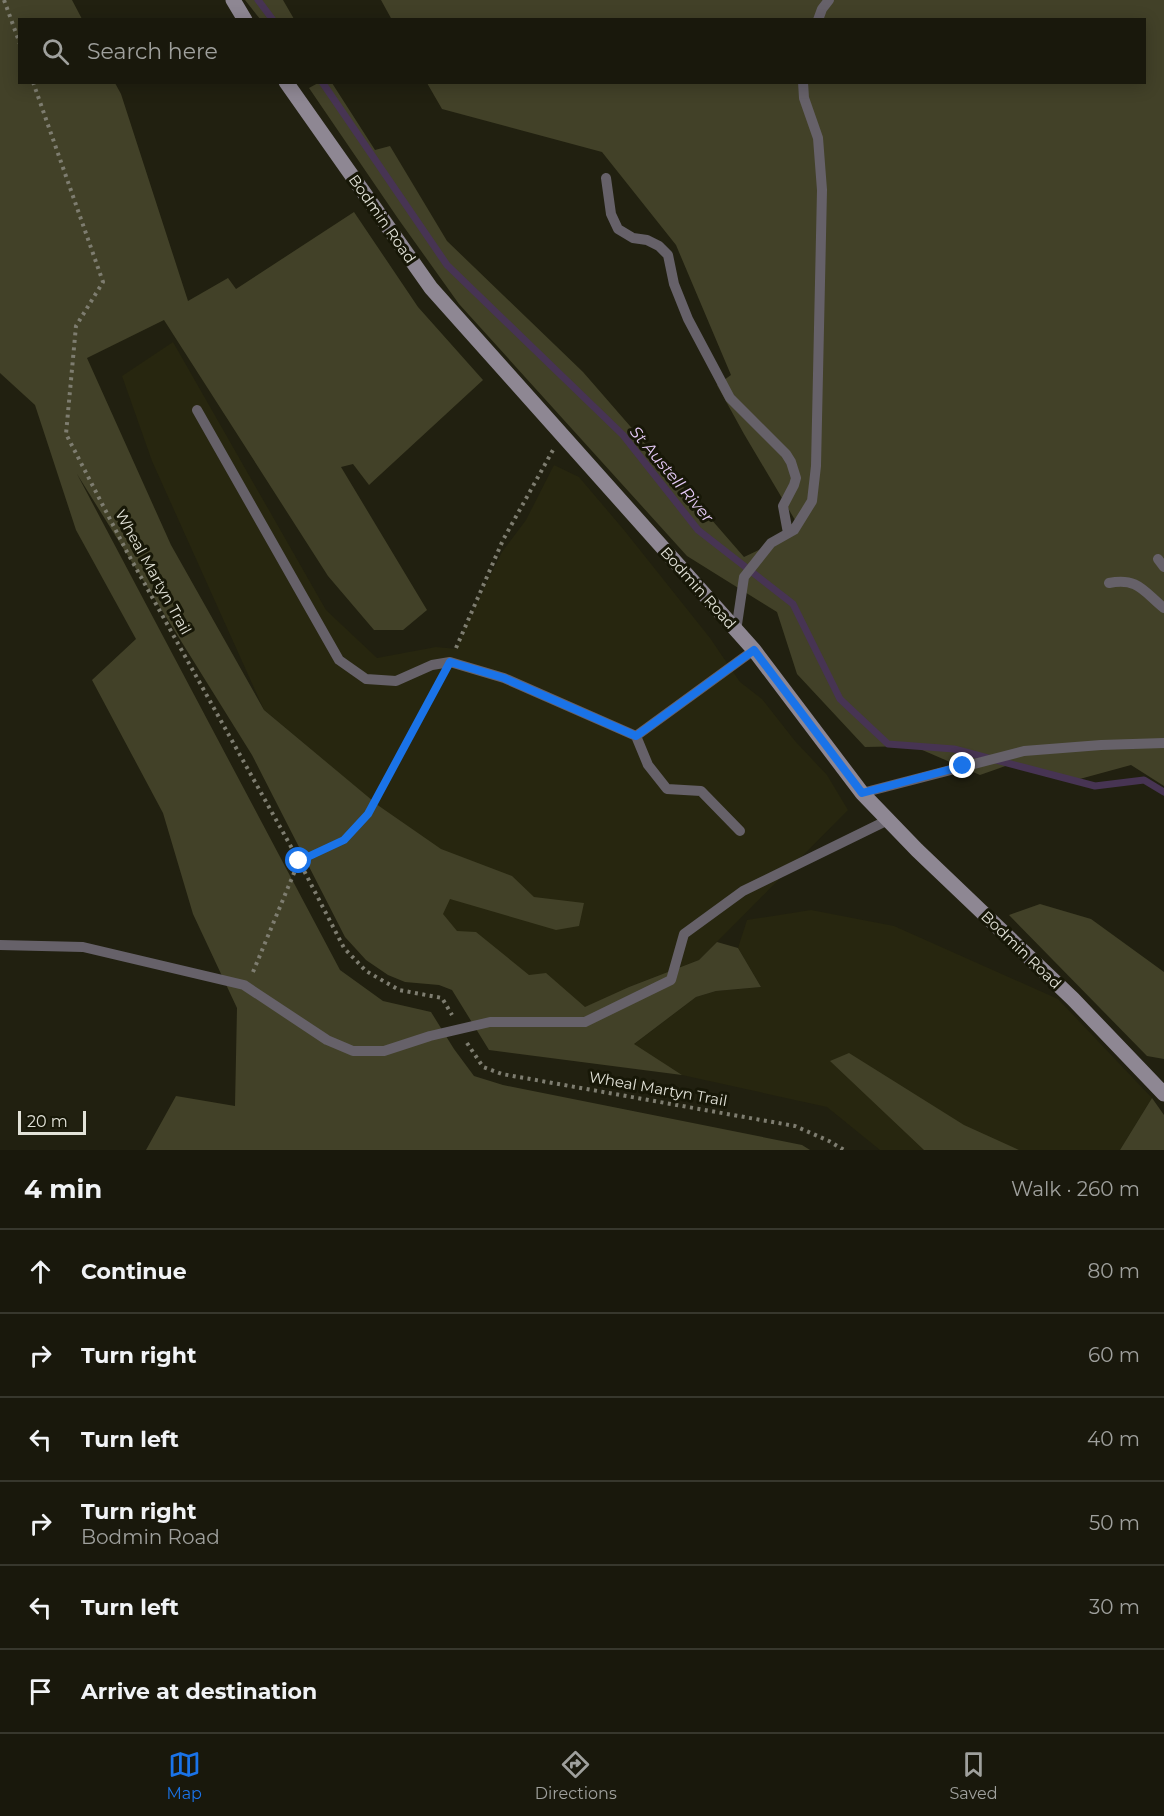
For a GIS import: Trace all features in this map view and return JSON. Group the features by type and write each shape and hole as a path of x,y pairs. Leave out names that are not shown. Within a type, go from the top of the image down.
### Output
{"main road":[{"path":"233,0 244,18"},
{"name":"Bodmin Road","path":"287,84 431,288 754,650 862,793 917,850 1073,999 1164,1094"}],"lane":[{"path":"819,18 828,0"},
{"path":"736,631 744,577 771,543 794,530 812,501 816,466 822,190 818,138 804,98 803,84"},
{"path":"606,178 611,214 618,229 633,238 647,240 659,246 668,255 674,284 688,319 730,398 786,454 791,462 796,478 783,506 788,534"},
{"path":"197,410 339,660 366,679 396,681 432,665 450,662 504,678 636,736 648,765 667,789 701,791 740,831"},
{"path":"1109,583 1133,582 1164,608"},
{"path":"636,736 754,650"},
{"path":"862,793 1024,751 1164,743"},
{"path":"0,945 83,947 244,985 327,1040 353,1051 384,1051 430,1036 490,1022 585,1022 671,980 684,934 743,891 888,820"}],"path":[{"path":"4,0 18,38"},
{"name":"Wheal Martyn Trail","path":"34,84 104,282 76,326 66,434 127,552 299,861 344,948 366,971 399,990 442,998"},
{"path":"244,985 256,967 299,861 344,840 368,814 450,662 503,540 561,434"},
{"name":"Wheal Martyn Trail","path":"472,1052 483,1067 502,1074 795,1126 844,1150"}],"shaded area":[{"path":"0,0 72,0 81,18 18,18 18,84 116,84 121,94 188,301 228,278 236,289 354,212 418,307 483,380 369,485 353,464 341,467 427,610 403,630 374,630 328,576 164,320 87,358 171,545 264,710 379,806 441,849 512,876 534,897 584,903 579,926 556,930 450,899 443,914 457,931 476,932 529,975 546,973 585,1007 699,960 717,942 738,948 761,987 716,991 696,997 634,1044 682,1075 489,1050 452,990 439,985 405,982 388,975 366,960 345,937 252,755 77,474 340,970 383,1001 431,1012 474,1076 503,1085 802,1145 810,1150 146,1150 176,1096 235,1106 237,1008 193,914 163,813 92,680 136,639 76,530 35,405 0,373"},
{"path":"245,0 283,0 293,18 259,18"},
{"path":"381,0 1164,0 1164,786 1131,765 1076,780 1014,763 980,775 913,746 865,747 797,674 777,612 687,556 459,304 309,88 316,84 333,84 375,150 390,146 447,241 583,372 744,557 778,541 795,520 717,385 731,375 676,245 602,152 442,109 428,84 1146,84 1146,18 391,18"},
{"path":"173,342 326,610 377,658 436,647 457,649 463,630 502,552 526,520 554,465 579,477 710,638 740,682 762,699 795,741 827,775 848,810 699,960 629,987 572,1014 438,951 378,806 264,710 152,461 122,376"},
{"path":"1040,904 1091,919 1164,972 1164,1059 1147,1056 1009,915"},
{"path":"811,910 894,926 1058,999 1152,1098 1120,1150 979,1150 959,1141 924,1150 880,1150 827,1107 682,1075 633,1045 696,997 716,991 761,987 738,948 747,920"},
{"path":"849,1053 964,1125 1019,1150 924,1150 830,1061"},
{"path":"1152,1098 1164,1115 1164,1150 1120,1150"}],"waterway":[{"name":"St Austell River","path":"258,0 272,18"},
{"name":"St Austell River","path":"323,84 447,265 623,435 698,530 793,604 840,699 888,744 954,749 1095,786 1144,780 1164,792"}],"route":[{"path":"299,861 344,840 368,814 450,662 504,678 636,736 754,650 862,793 963,766"}]}
